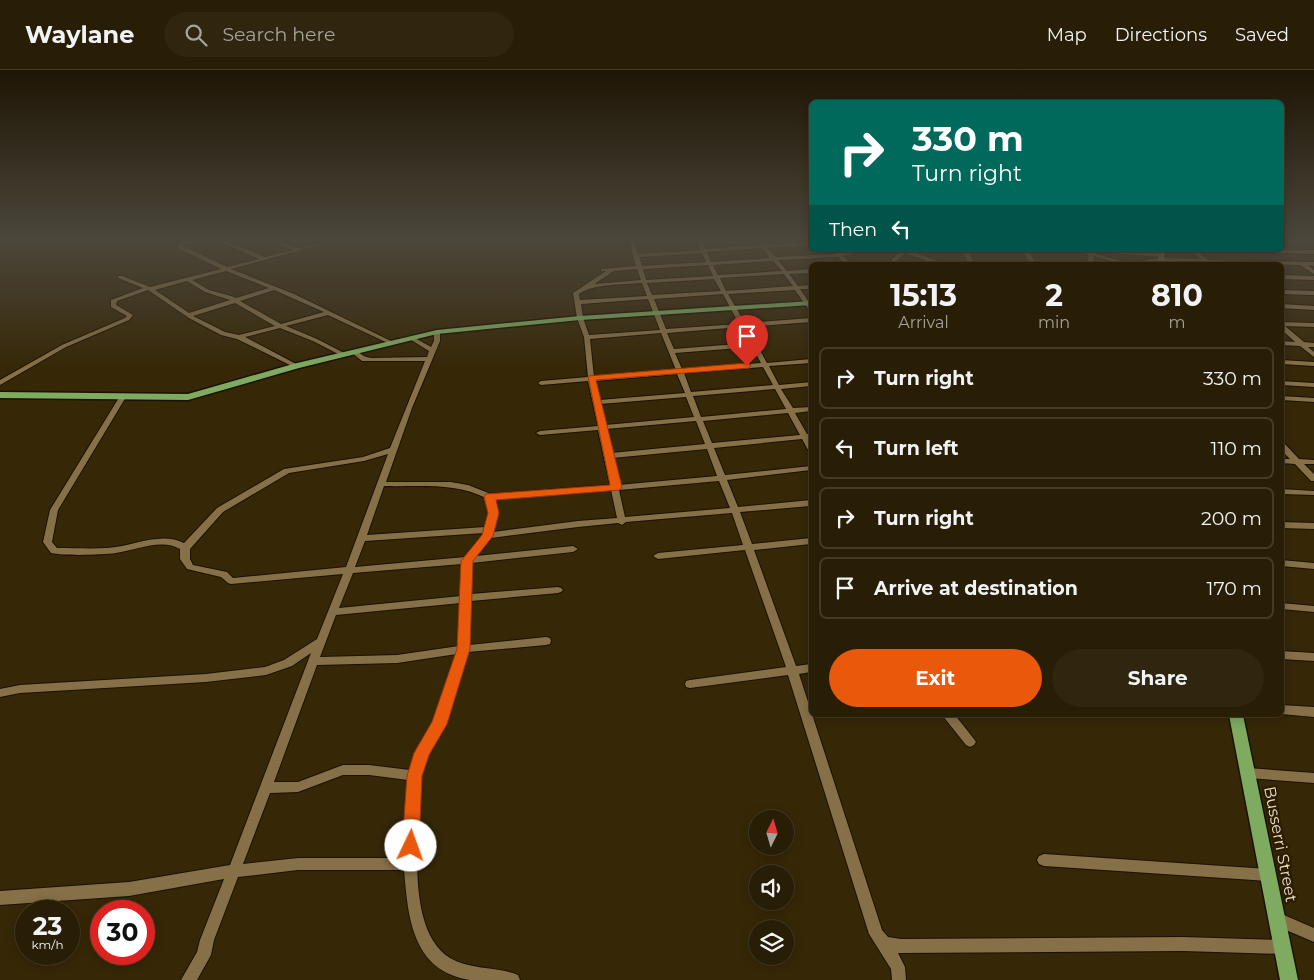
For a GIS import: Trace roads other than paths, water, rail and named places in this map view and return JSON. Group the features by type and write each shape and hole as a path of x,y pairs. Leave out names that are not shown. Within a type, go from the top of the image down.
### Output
{"main road":[{"path":"0,396 188,396 296,366 437,332 580,318 809,305"},
{"name":"Busserri Street","path":"1236,717 1289,980"}],"street":[{"path":"137,283 149,288 189,315 222,334 239,337 296,366"},
{"path":"0,384 57,350 127,319 130,315 113,306 112,301 120,296 168,283"},
{"path":"194,283 207,291 220,294 278,325 344,355"},
{"path":"261,283 292,295 392,343"},
{"path":"592,283 576,294 576,302 587,337 591,378 616,487 622,522"},
{"path":"587,287 627,283"},
{"path":"645,283 687,394 700,419 749,548 792,670 876,934 884,943 898,967 900,980"},
{"path":"719,283 755,345 789,411 808,437"},
{"path":"793,283 809,304"},
{"path":"576,302 809,287"},
{"path":"189,315 272,289"},
{"path":"1284,292 1314,293"},
{"path":"1284,306 1314,308"},
{"path":"239,337 328,313"},
{"path":"587,337 809,320"},
{"path":"1284,325 1314,325"},
{"path":"1284,328 1314,355"},
{"path":"188,980 204,955 207,940 320,642 350,571 392,450 437,341 437,332"},
{"path":"412,338 431,354"},
{"path":"1284,344 1314,344"},
{"path":"383,345 394,358"},
{"path":"671,351 755,345"},
{"path":"354,352 362,359 431,354"},
{"path":"541,383 809,361"},
{"path":"1284,362 1314,364"},
{"path":"1284,383 1314,384"},
{"path":"596,402 809,384"},
{"path":"122,397 54,510 47,542 54,551 112,551 162,542 175,543 185,548"},
{"path":"1284,398 1314,400"},
{"path":"540,433 809,409"},
{"path":"609,456 808,437"},
{"path":"1284,448 1314,479"},
{"path":"392,450 364,459 287,471 220,510 185,548 185,559 190,567 224,574 231,581 467,561 573,549"},
{"path":"1284,461 1314,462"},
{"path":"380,484 456,486 477,489 490,497 723,478 809,468"},
{"path":"1284,491 1314,493"},
{"path":"490,497 494,513 488,533 467,561 464,649 439,724 422,753 414,776 410,864 416,911 423,942 434,957 460,970 500,975 513,980"},
{"path":"360,538 488,533 622,522 809,502"},
{"path":"1284,525 1314,526"},
{"path":"658,556 809,541"},
{"path":"1284,564 1314,566"},
{"path":"332,612 389,609 458,601 466,598 558,590"},
{"path":"1284,606 1314,609"},
{"path":"313,661 397,659 464,649 546,641"},
{"path":"0,693 20,689 206,678 266,671 288,663 320,642"},
{"path":"1284,654 1314,657"},
{"path":"690,684 809,668"},
{"path":"1284,709 1314,712"},
{"path":"950,717 970,742"},
{"path":"265,788 298,787 343,770 363,769 414,776"},
{"path":"1248,773 1314,778"},
{"path":"1044,860 1268,875"},
{"path":"0,898 129,889 234,871 298,864 410,864"},
{"path":"1277,919 1314,935"},
{"path":"884,943 901,946 1183,944 1283,947"}]}
